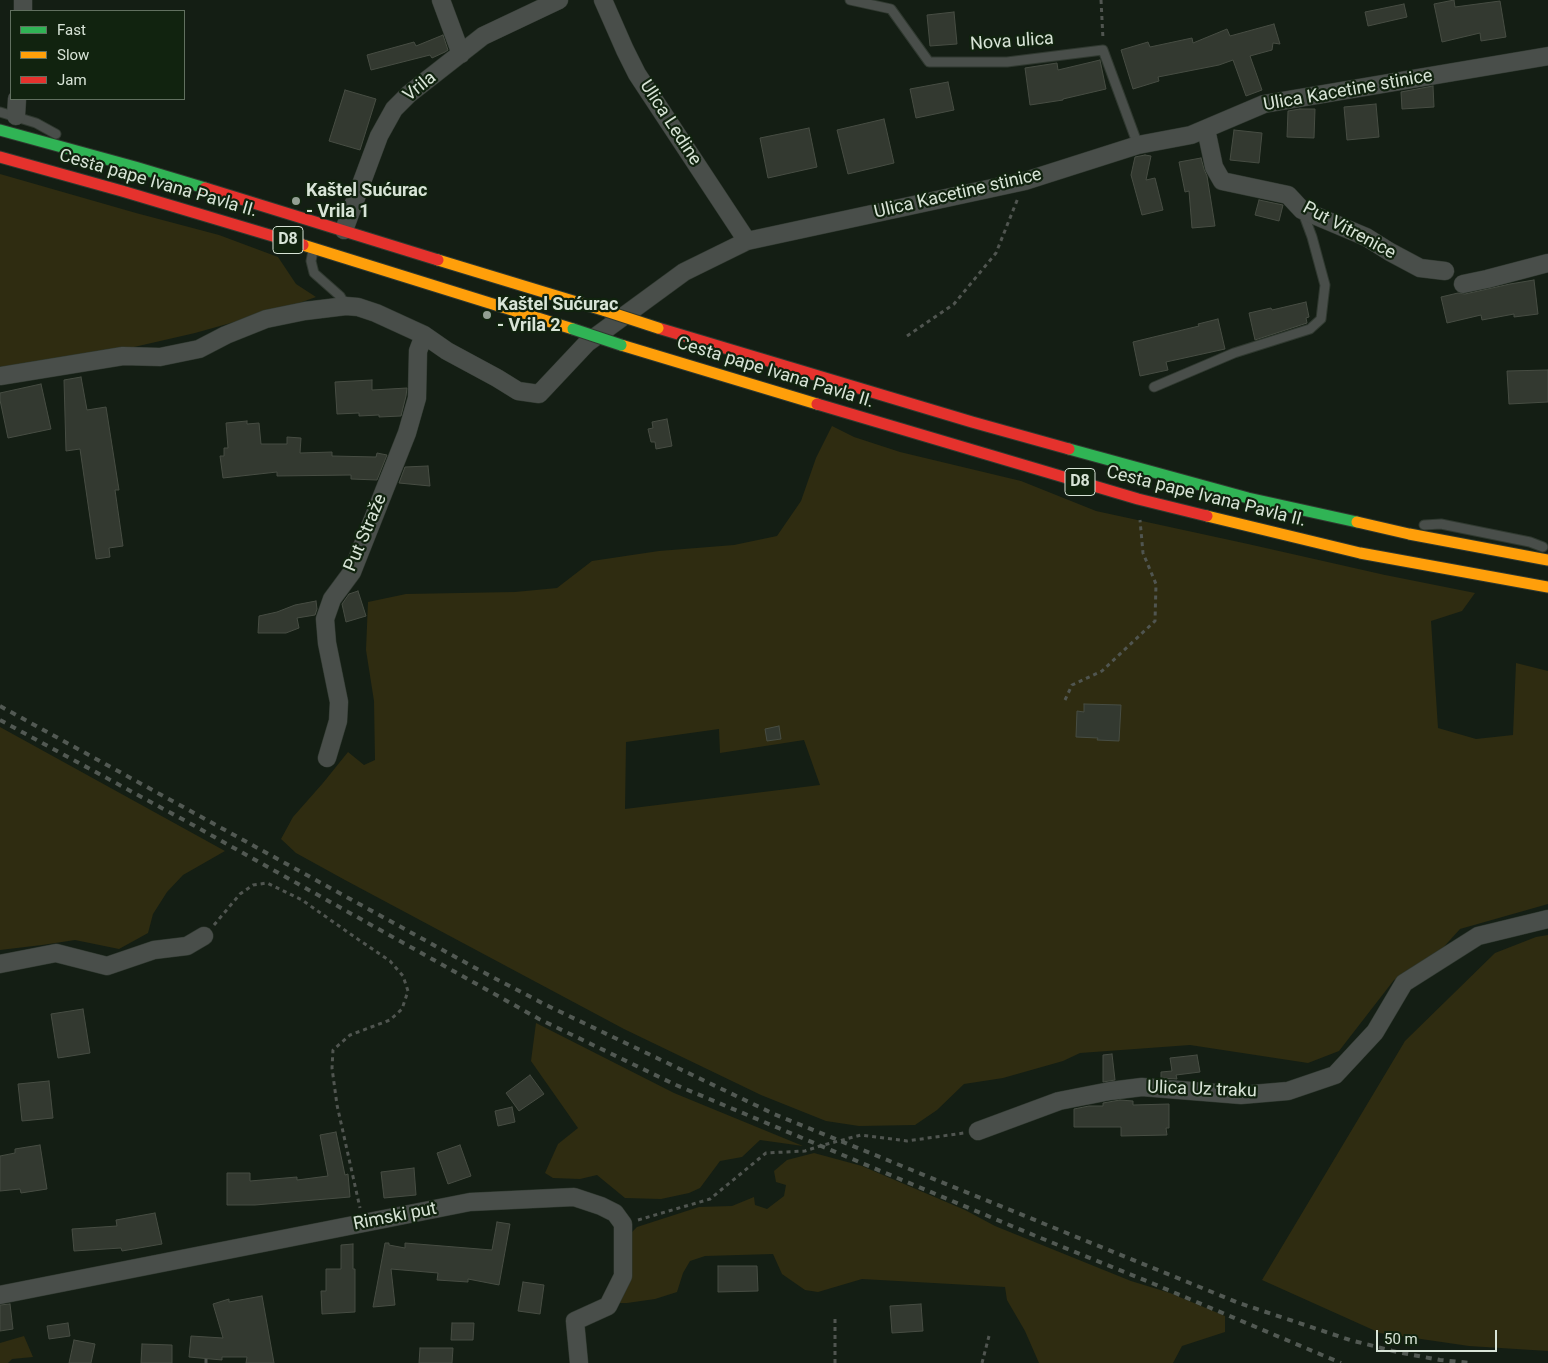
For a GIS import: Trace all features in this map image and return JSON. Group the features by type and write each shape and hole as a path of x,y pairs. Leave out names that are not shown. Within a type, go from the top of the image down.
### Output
{"main road":[{"name":"Cesta pape Ivana Pavla II.","path":"0,130 344,230 658,328 1000,430 1248,498 1398,532 1548,560"},
{"name":"Cesta pape Ivana Pavla II.","path":"0,158 122,191 314,248 621,345 1138,499 1360,553 1548,587"}],"street":[{"path":"441,0 461,54"},
{"name":"Vrila","path":"344,230 379,136 394,108 483,36 559,0"},
{"name":"Ulica Ledine","path":"603,0 637,74 747,241"},
{"name":"Ulica Kacetine stinice","path":"424,335 447,351 497,378 518,392 539,394 587,343 684,272 747,241 1025,181 1138,145 1191,135 1264,104 1548,56"},
{"name":"Put Vitrenice","path":"1206,128 1214,167 1222,181 1288,195 1302,210 1366,237 1420,268 1444,271"},
{"path":"1463,284 1548,263"},
{"path":"0,376 123,356 160,357 199,349 226,335 266,319 305,311 346,306 376,312 424,335"},
{"name":"Put Straže","path":"327,758 338,721 338,702 326,643 325,619 332,599 352,572 407,433 417,398 418,351 424,335"},
{"name":"Ulica Uz traku","path":"978,1131 1059,1101 1110,1091 1142,1087 1241,1095 1288,1091 1334,1075 1375,1032 1404,983 1478,936 1548,919"},
{"path":"0,964 56,953 107,966 154,950 187,946 204,936"},
{"name":"Rimski put","path":"0,1295 470,1202 574,1197 615,1213 623,1224"},
{"path":"579,1363 575,1321 608,1306 623,1276 623,1224"}],"lane":[{"name":"Nova ulica","path":"850,0 891,9 929,62 1007,62 1103,50"},
{"path":"1103,50 1138,145"},
{"path":"11,109 52,131 78,152"},
{"path":"1154,387 1234,353 1310,330 1321,319 1325,285 1312,237 1302,210"},
{"path":"314,248 311,261 314,272 340,296 346,306"},
{"path":"1398,532 1422,525 1441,524 1530,542 1548,549"}],"path":[{"path":"1101,0 1103,50"},
{"path":"907,336 954,304 996,252 1025,181"},
{"path":"1064,700 1072,685 1102,671 1155,621 1156,584 1143,553 1138,499"},
{"path":"204,936 240,894 253,885 267,883 302,900 390,961 403,976 408,991 402,1009 390,1020 350,1035 333,1050 332,1068 337,1105 364,1224"},
{"path":"623,1224 710,1199 766,1152 805,1151 861,1134 907,1141 978,1131"},
{"path":"835,1319 835,1363"},
{"path":"982,1363 989,1336"}],"shaded area":[{"path":"0,174 219,235 278,257 296,284 316,297 288,307 195,333 121,350 0,367"},
{"path":"832,426 854,437 900,452 1021,481 1096,511 1475,593 1462,611 1431,621 1438,728 1476,739 1513,735 1516,663 1548,671 1548,904 1460,929 1441,950 1394,980 1339,1051 1308,1063 1190,1045 1080,1053 1063,1061 1003,1078 964,1084 937,1110 915,1125 859,1126 826,1121 761,1095 624,1029 296,853 281,839 293,817 348,752 364,765 375,760 374,701 366,650 368,602 406,594 515,592 557,588 592,561 659,551 734,545 777,536 801,501 816,458","holes":["719,729 720,753 804,740 820,785 625,809 626,742"]},
{"path":"0,727 225,851 183,875 167,892 153,914 148,933 119,949 75,940 0,950"},
{"path":"1548,935 1548,1351 1469,1346 1380,1333 1262,1280 1405,1041 1495,953 1536,937"},
{"path":"536,1023 674,1093 803,1146 760,1140 742,1157 720,1161 700,1188 689,1193 661,1199 625,1198 597,1175 580,1179 553,1178 545,1173 558,1144 578,1128 531,1061"},
{"path":"814,1153 862,1166 965,1210 995,1226 1131,1281 1170,1293 1225,1316 1225,1332 1182,1346 1173,1363 1039,1363 1025,1331 1007,1300 1005,1287 862,1279 818,1292 805,1290 782,1274 773,1254 705,1256 690,1261 683,1273 677,1292 655,1299 618,1303 632,1272 630,1234 637,1227 699,1207 732,1206 754,1197 755,1205 767,1209 784,1196 786,1185 776,1182 774,1171 787,1160"},
{"path":"24,1336 33,1357 12,1359 8,1363 0,1363 0,1343"}],"building":[{"path":"1454,0 1455,7 1500,1 1506,37 1481,41 1480,33 1442,42 1434,4"},
{"path":"1404,4 1407,17 1368,26 1365,12"},
{"path":"954,12 957,44 930,46 927,15"},
{"path":"1274,24 1280,44 1273,43 1272,50 1250,56 1262,90 1246,96 1233,60 1219,65 1158,77 1159,81 1133,89 1121,50 1148,42 1150,47 1192,38 1193,43 1227,29 1230,36"},
{"path":"443,35 448,50 445,52 432,58 430,55 371,70 367,55 414,42 416,46"},
{"path":"1100,60 1106,89 1063,100 1030,105 1025,68 1057,63 1058,70"},
{"path":"948,82 954,110 916,118 910,89"},
{"path":"1433,86 1434,107 1402,109 1401,92"},
{"path":"345,90 376,99 360,150 329,141"},
{"path":"1376,104 1379,137 1347,140 1344,107"},
{"path":"1315,109 1314,138 1287,137 1288,111"},
{"path":"884,119 894,163 848,174 837,130"},
{"path":"809,128 817,167 768,178 760,138"},
{"path":"1234,130 1262,133 1259,163 1230,160"},
{"path":"1151,156 1146,180 1155,178 1163,210 1142,215 1131,175 1135,157"},
{"path":"1201,158 1207,176 1215,226 1192,228 1189,191 1185,192 1179,162"},
{"path":"1259,200 1283,205 1279,221 1255,215"},
{"path":"1534,280 1538,314 1514,317 1514,314 1482,320 1481,315 1447,323 1441,297"},
{"path":"1306,302 1309,317 1306,318 1307,323 1255,340 1249,313"},
{"path":"1218,319 1225,349 1166,362 1168,370 1140,376 1133,342 1199,326 1198,324"},
{"path":"1548,370 1548,402 1509,404 1507,371"},
{"path":"81,377 87,410 106,407 119,490 115,490 123,546 109,548 110,557 96,559 80,449 66,451 64,380"},
{"path":"372,380 372,390 407,388 401,416 359,416 359,413 337,414 335,382"},
{"path":"41,384 51,429 8,438 0,393"},
{"path":"667,419 672,446 656,449 655,442 651,442 648,429 653,428 652,422"},
{"path":"247,421 247,424 259,423 261,444 287,444 287,437 301,438 300,453 332,452 332,456 376,457 377,453 387,455 377,480 351,479 351,475 277,476 277,472 223,478 220,456 224,456 224,448 228,448 226,423"},
{"path":"428,466 430,486 399,483 405,467"},
{"path":"358,591 366,616 346,622 342,604 349,594"},
{"path":"316,601 317,609 315,615 297,618 299,628 286,633 258,633 259,616"},
{"path":"1084,704 1121,705 1119,741 1076,737 1077,711 1084,712"},
{"path":"779,726 781,739 767,741 765,729"},
{"path":"83,1009 90,1053 58,1058 51,1014"},
{"path":"1112,1054 1115,1080 1103,1082 1103,1055"},
{"path":"1197,1055 1200,1072 1176,1075 1177,1079 1161,1078 1161,1072 1172,1071 1170,1058"},
{"path":"530,1075 544,1094 519,1111 506,1093"},
{"path":"49,1081 53,1118 22,1121 18,1084"},
{"path":"1120,1100 1133,1101 1133,1105 1169,1104 1169,1128 1166,1128 1167,1135 1121,1136 1121,1127 1074,1127 1074,1109 1103,1106 1103,1103"},
{"path":"512,1107 515,1122 498,1126 495,1111"},
{"path":"336,1132 345,1175 348,1174 350,1197 255,1205 227,1205 227,1173 250,1173 250,1181 297,1177 297,1180 328,1176 320,1135"},
{"path":"40,1145 47,1189 21,1193 20,1189 0,1191 0,1156 15,1153 15,1149"},
{"path":"460,1145 471,1176 448,1184 437,1153"},
{"path":"414,1168 416,1195 384,1198 381,1172"},
{"path":"155,1213 162,1244 122,1251 121,1248 74,1251 72,1229 117,1226 116,1220"},
{"path":"497,1222 510,1224 499,1285 468,1279 468,1282 437,1280 438,1273 391,1269 395,1305 373,1307 385,1243 405,1248 405,1243 492,1250"},
{"path":"353,1244 355,1312 322,1314 321,1291 326,1291 326,1269 341,1269 341,1245"},
{"path":"718,1266 757,1266 758,1291 718,1292"},
{"path":"523,1282 544,1285 540,1314 518,1311"},
{"path":"262,1296 274,1363 246,1363 247,1357 222,1357 222,1360 189,1357 191,1336 223,1338 213,1304 229,1299 229,1302"},
{"path":"10,1304 13,1329 0,1331 0,1305"},
{"path":"921,1304 923,1331 892,1333 890,1306"},
{"path":"68,1323 70,1336 49,1339 47,1326"},
{"path":"452,1323 474,1323 473,1340 451,1340"},
{"path":"74,1340 95,1344 91,1363 69,1363"},
{"path":"142,1344 172,1345 172,1363 141,1363"},
{"path":"420,1348 453,1348 452,1363 419,1363"}],"railway":[{"path":"0,706 479,970 546,1005 774,1114 1239,1303 1350,1340 1397,1352 1440,1360 1471,1363"},
{"path":"0,720 193,825 539,1019 676,1085 1341,1363"}],"traffic: fast":[{"path":"0,130 205,188"},
{"path":"573,329 621,345"},
{"path":"1069,449 1248,498 1357,522"}],"traffic: slow":[{"path":"303,245 573,329"},
{"path":"438,260 606,311"},
{"path":"606,311 658,328"},
{"path":"621,345 817,404"},
{"path":"1207,516 1360,553 1548,587"},
{"path":"1357,522 1409,534 1548,560"}],"traffic: jam":[{"path":"0,157 303,245"},
{"path":"205,188 438,260"},
{"path":"658,328 1069,449"},
{"path":"817,404 1138,499 1207,516"}],"place":[{"name":"Kaštel Sućurac - Vrila 1","path":"296,201"},
{"name":"Kaštel Sućurac - Vrila 2","path":"487,315"}]}
